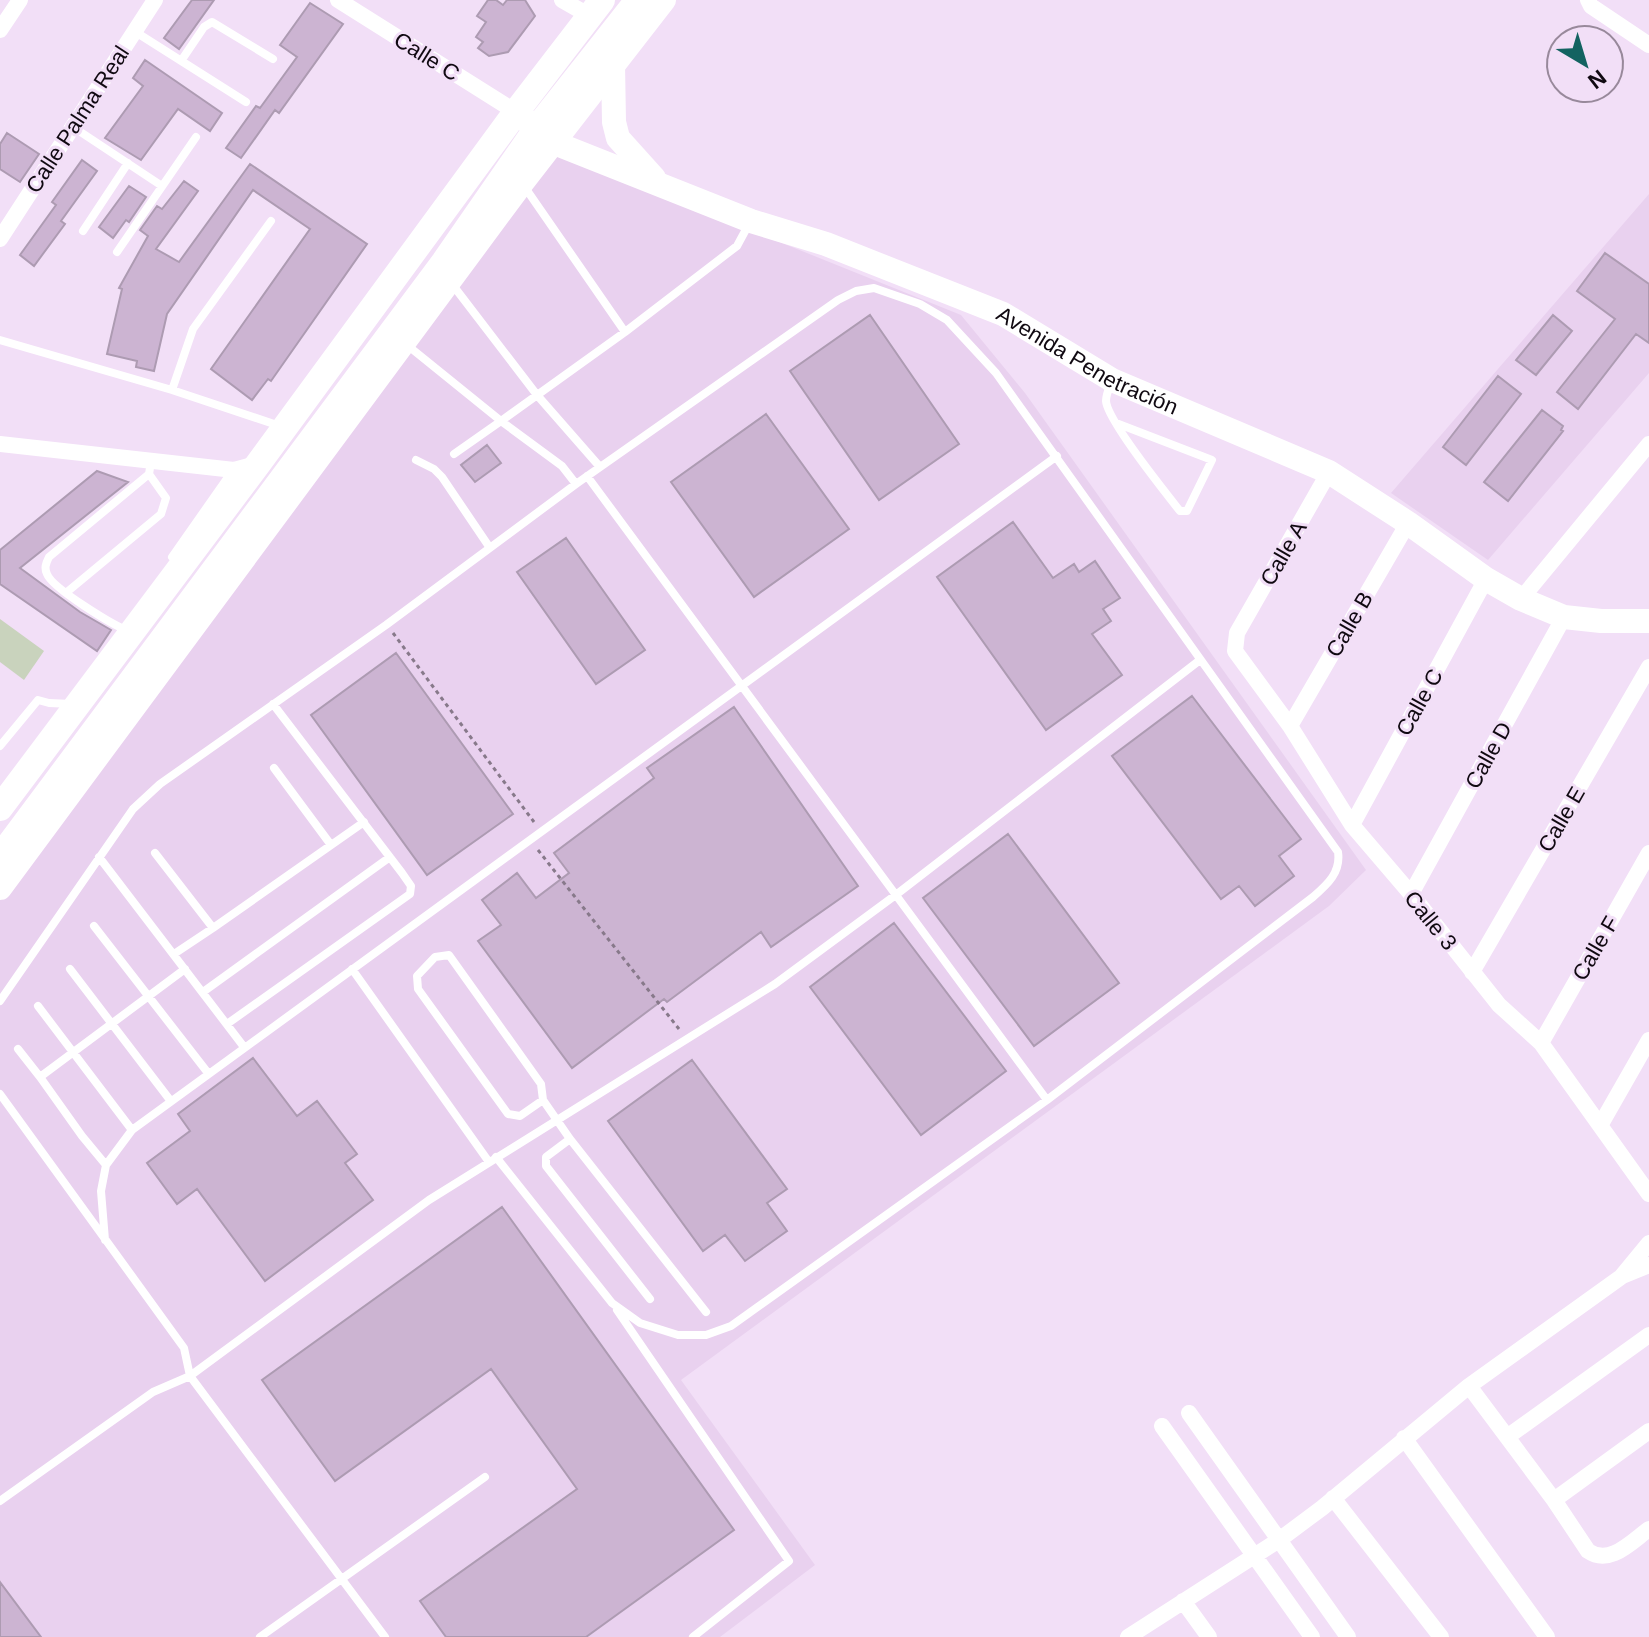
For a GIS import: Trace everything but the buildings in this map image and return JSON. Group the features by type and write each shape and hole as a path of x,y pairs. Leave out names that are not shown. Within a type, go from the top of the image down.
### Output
{"main road":[{"path":"0,857 444,262 544,135 638,0"},
{"path":"0,808 77,704 128,625 246,467 285,427 596,8"}],"street":[{"path":"0,30 20,0"},
{"path":"133,0 153,2"},
{"name":"Calle C","path":"338,0 516,112"},
{"path":"562,0 596,8"},
{"path":"0,888 522,183 544,135 613,64 664,0"},
{"path":"1588,0 1591,6 1649,45"},
{"name":"Calle Palma Real","path":"0,239 153,2"},
{"path":"613,64 614,122 618,138 658,182"},
{"name":"Avenida Penetración","path":"516,112 544,135 751,221 826,244 988,307 1112,380 1329,472 1486,579 1521,599 1564,617 1601,621 1649,620"},
{"path":"0,444 150,467 246,467"},
{"path":"1521,599 1649,444"},
{"name":"Calle A","path":"1237,633 1329,472"},
{"name":"Calle B","path":"1290,726 1408,523"},
{"name":"Calle C","path":"1352,825 1486,579"},
{"name":"Calle D","path":"1411,894 1564,617"},
{"name":"Calle 3","path":"1237,633 1235,651 1290,726 1352,825 1499,1005 1541,1043 1649,1194"},
{"name":"Calle E","path":"1472,972 1649,667"},
{"name":"Calle F","path":"1541,1043 1649,853"},
{"path":"1601,1124 1649,1040"},
{"path":"1128,1637 1279,1540 1469,1386 1621,1277 1649,1243"},
{"path":"1621,1277 1646,1272"},
{"path":"1507,1437 1649,1335"},
{"path":"1469,1386 1588,1551 1597,1557 1609,1558 1649,1529"},
{"path":"1189,1413 1348,1637"},
{"path":"1162,1426 1312,1637"},
{"path":"1554,1500 1649,1431"},
{"path":"1404,1438 1547,1637"},
{"path":"1333,1498 1441,1637"},
{"path":"1183,1601 1209,1637"}],"lane":[{"path":"181,61 204,27 212,22 273,59"},
{"path":"134,31 246,102"},
{"path":"72,127 162,186"},
{"path":"117,252 196,137"},
{"path":"83,231 128,163"},
{"path":"522,183 625,332"},
{"path":"172,390 193,329 271,221"},
{"path":"454,454 625,332 737,246 751,221"},
{"path":"449,280 537,395 600,467"},
{"path":"0,1001 133,809 160,784 386,625 587,476 838,300 856,291 874,288 920,304 947,320 996,373 1338,852 1340,864 1331,881 1313,897 1047,1100 731,1326 706,1335 678,1335 640,1323 612,1303"},
{"path":"0,340 285,427"},
{"path":"403,342 562,466 576,484"},
{"path":"1112,380 1106,404 1116,423 1180,511 1187,511 1212,460 1116,423"},
{"path":"105,1240 101,1191 106,1165 132,1130 1057,456"},
{"path":"416,460 442,477 490,548"},
{"path":"67,592 161,514 166,498 150,467 49,557 46,564 49,579 67,592 128,625"},
{"path":"165,567 246,467"},
{"path":"587,476 1047,1100"},
{"path":"0,1501 153,1392 190,1376 429,1200 775,984 1200,660"},
{"path":"0,746 38,700 77,704"},
{"path":"227,1024 410,894 411,886 273,704"},
{"path":"274,768 331,845"},
{"path":"174,954 364,822"},
{"path":"155,853 213,928"},
{"path":"99,857 244,1047"},
{"path":"203,992 390,857"},
{"path":"94,926 208,1073"},
{"path":"543,1100 520,1116 508,1114 418,989 417,976 435,957 449,955 541,1084 543,1100 570,1139 706,1312"},
{"path":"70,969 170,1100"},
{"path":"40,1077 185,969"},
{"path":"352,969 493,1160 612,1303 789,1561 693,1637"},
{"path":"38,1006 132,1130"},
{"path":"18,1049 106,1165"},
{"path":"0,1094 184,1348 190,1376 385,1637"},
{"path":"570,1139 546,1157 546,1166 650,1299"},
{"path":"260,1637 485,1477"}],"path":[{"path":"386,625 542,832"},
{"path":"530,840 687,1039"}],"shaded area":[{"path":"536,144 961,315 1025,393 1366,870 1329,906 681,1380 815,1565 720,1637 0,1637 0,865"},
{"path":"1649,194 1649,373 1488,560 1391,493"}],"green space":[{"path":"0,619 44,651 24,680 0,662"}]}
